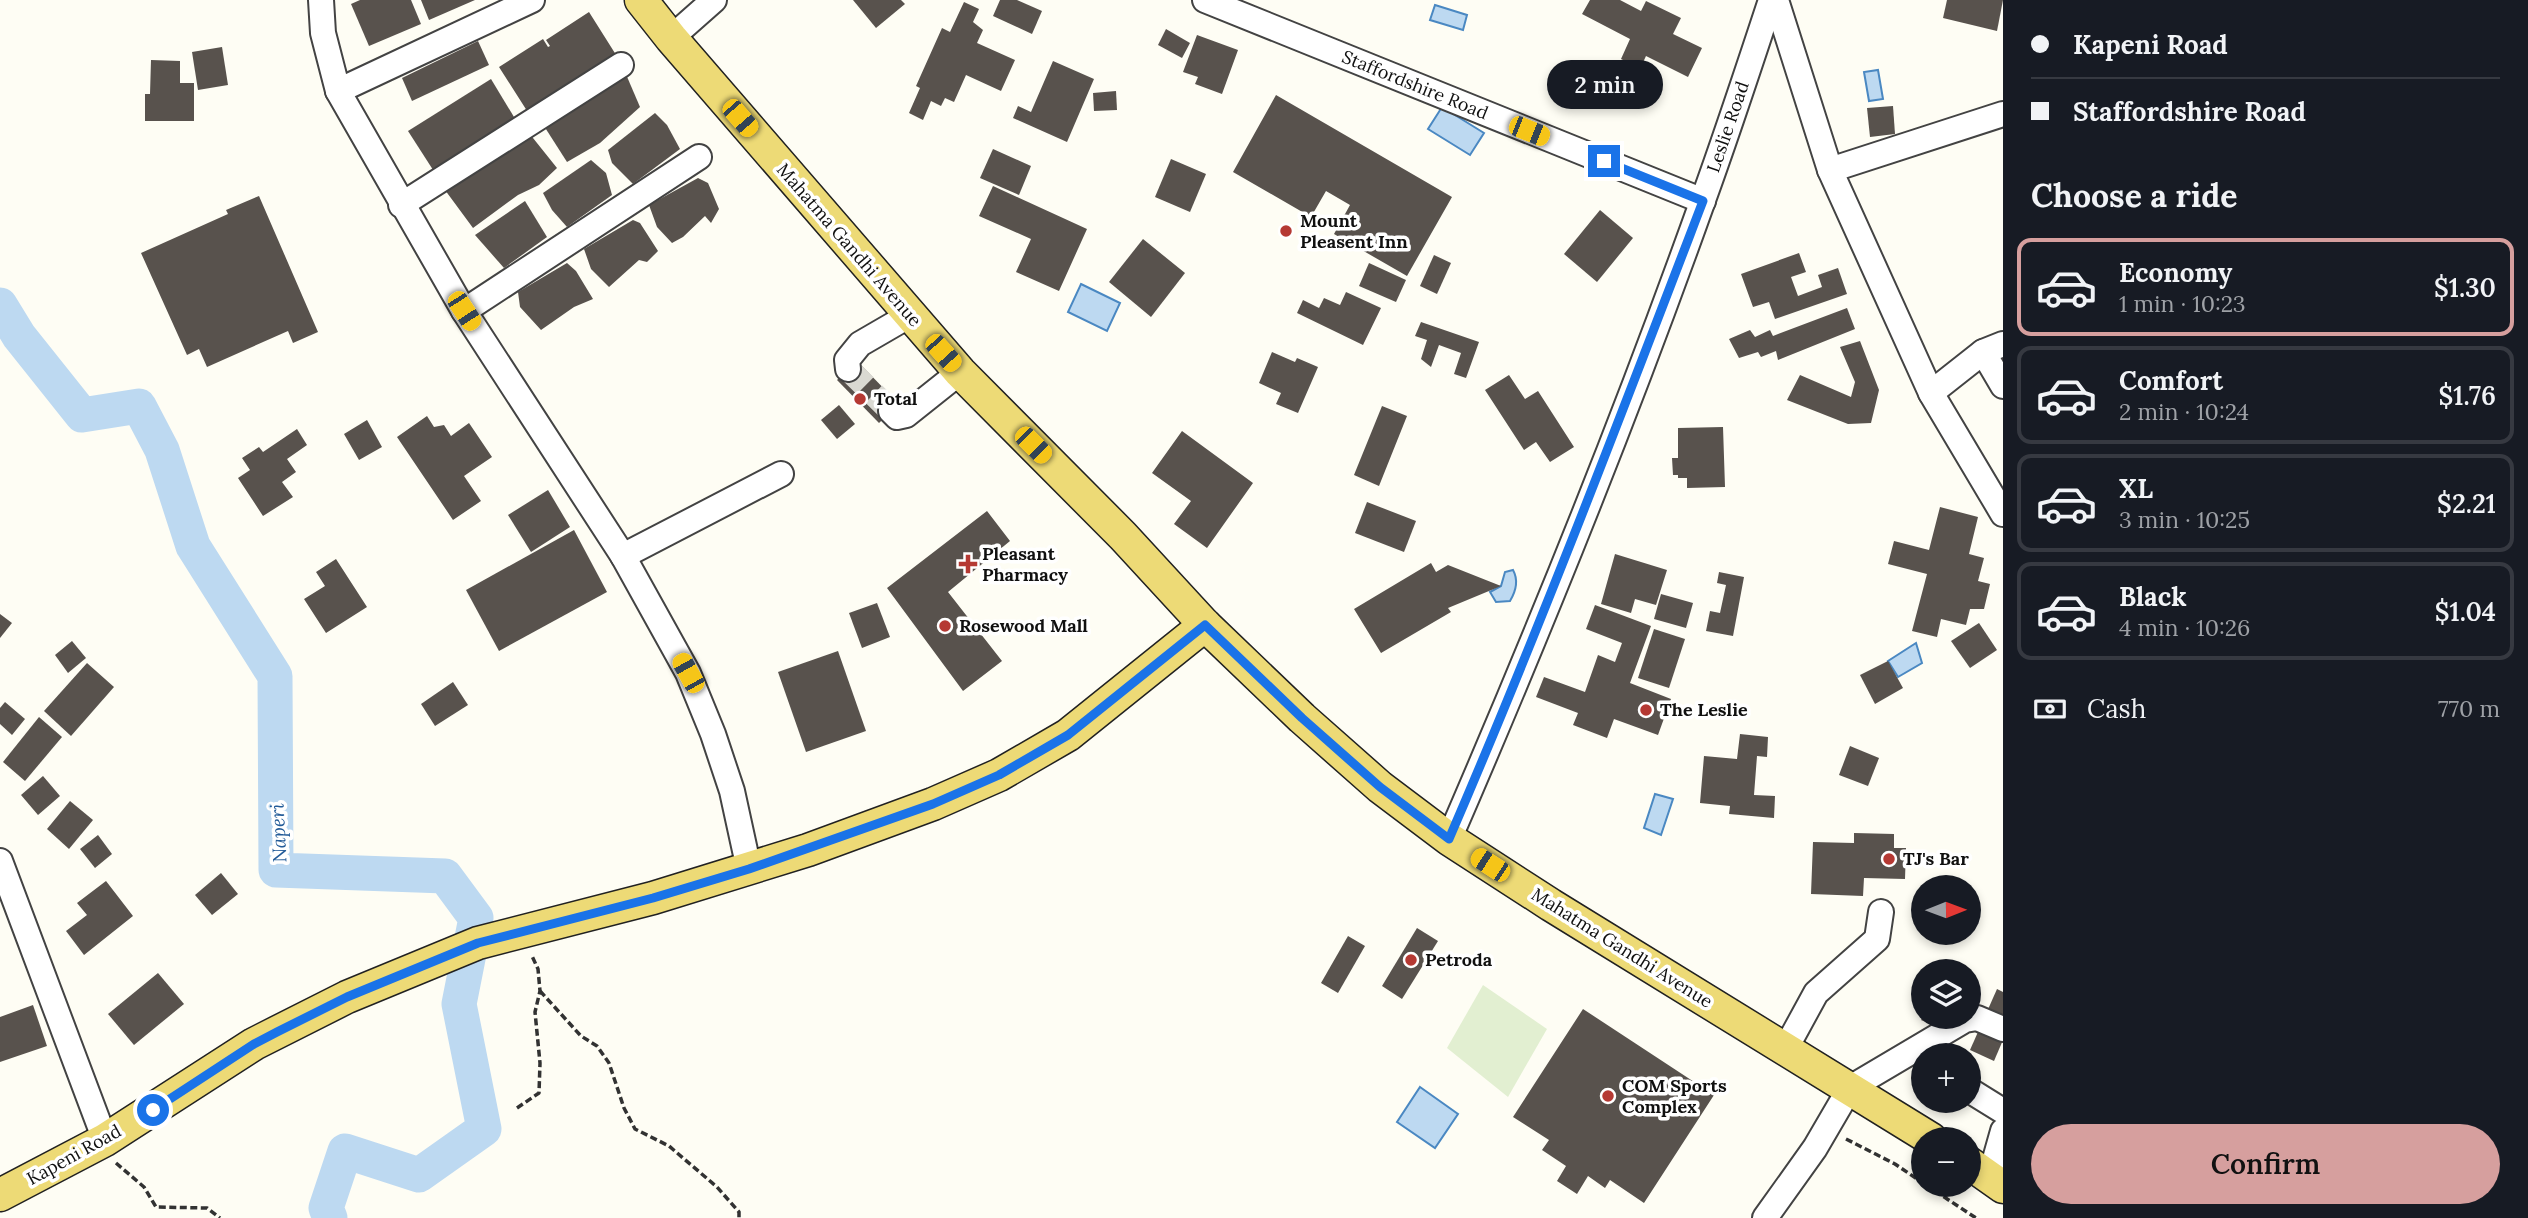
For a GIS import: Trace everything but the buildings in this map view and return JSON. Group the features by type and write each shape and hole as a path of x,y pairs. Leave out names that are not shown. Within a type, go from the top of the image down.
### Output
{"main road":[{"name":"Mahatma Gandhi Avenue","path":"641,0 960,372 1123,536 1205,625 1302,718 1380,787 1449,839 1912,1127"},
{"name":"Kapeni Road","path":"0,1195 105,1140 254,1044 347,997 478,943 653,898 749,869 933,804 999,775 1068,735 1205,625"}],"street":[{"path":"321,0 323,33 338,92 464,311 623,556 688,673 713,733 732,791 749,869"},
{"path":"338,92 532,0"},
{"path":"671,38 714,0"},
{"name":"Staffordshire Road","path":"1205,0 1703,201"},
{"path":"1773,0 1830,170 1931,393 2003,514"},
{"name":"Leslie Road","path":"1449,839 1509,701 1588,503 1703,201 1773,0"},
{"path":"401,205 621,65"},
{"path":"1830,170 1997,121"},
{"path":"464,311 699,157"},
{"path":"848,369 847,360 860,344 909,315"},
{"path":"1931,393 1993,348 2003,386"},
{"path":"891,411 897,418 906,415 960,372"},
{"path":"623,556 781,474"},
{"path":"0,861 105,1140"},
{"path":"1786,1048 1816,993 1877,939 1881,912"},
{"path":"1935,1043 1965,1020 1978,1017 2003,1029"},
{"path":"1768,1217 1850,1088 1911,1060"},
{"path":"1981,1097 2003,1111"},
{"path":"1987,1176 2003,1130"}],"path":[{"path":"517,1108 539,1093 540,1063 535,1012 540,991 538,969 519,933"},
{"path":"540,991 581,1036 597,1046 609,1063 624,1108 635,1129 669,1146 739,1212 739,1218"},
{"path":"1826,1129 1911,1175"},
{"path":"105,1140 113,1161 144,1186 156,1207 207,1208 220,1218"},
{"path":"1944,1197 1976,1218"}],"green space":[{"path":"1483,985 1547,1029 1508,1097 1447,1048"}],"water":[{"path":"1435,5 1467,15 1463,30 1430,20"},
{"path":"1878,70 1883,99 1869,101 1864,72"},
{"path":"1442,107 1484,133 1470,155 1428,129"},
{"path":"1081,284 1120,303 1107,331 1068,312"},
{"path":"1513,570 1516,582 1510,601 1496,602 1490,592 1501,586 1505,572"},
{"path":"1916,643 1922,663 1898,677 1888,661"},
{"path":"1655,794 1673,799 1661,835 1644,828"},
{"path":"1420,1087 1458,1114 1435,1148 1397,1122"}],"waterway":[{"name":"Naperi","path":"0,305 19,336 82,415 139,406 162,450 193,546 275,676 276,870 445,876 476,918 459,1004 484,1129 419,1175 345,1151 326,1208 330,1218"}],"tunnel":[{"path":"848,369 891,411"}],"place":[{"name":"Mount Pleasent Inn","path":"1286,231"},
{"name":"Total","path":"860,399"},
{"name":"Pleasant Pharmacy","path":"968,564"},
{"name":"Rosewood Mall","path":"945,626"},
{"name":"The Leslie","path":"1646,710"},
{"name":"TJ's Bar","path":"1889,859"},
{"name":"Petroda","path":"1411,960"},
{"name":"COM Sports Complex","path":"1608,1096"}],"route":[{"path":"153,1110 277,1032 347,997 478,943 653,898 808,850 933,804 999,775 1068,735 1205,625 1302,718 1380,787 1449,839 1509,701 1584,514 1703,201 1604,161"}]}
